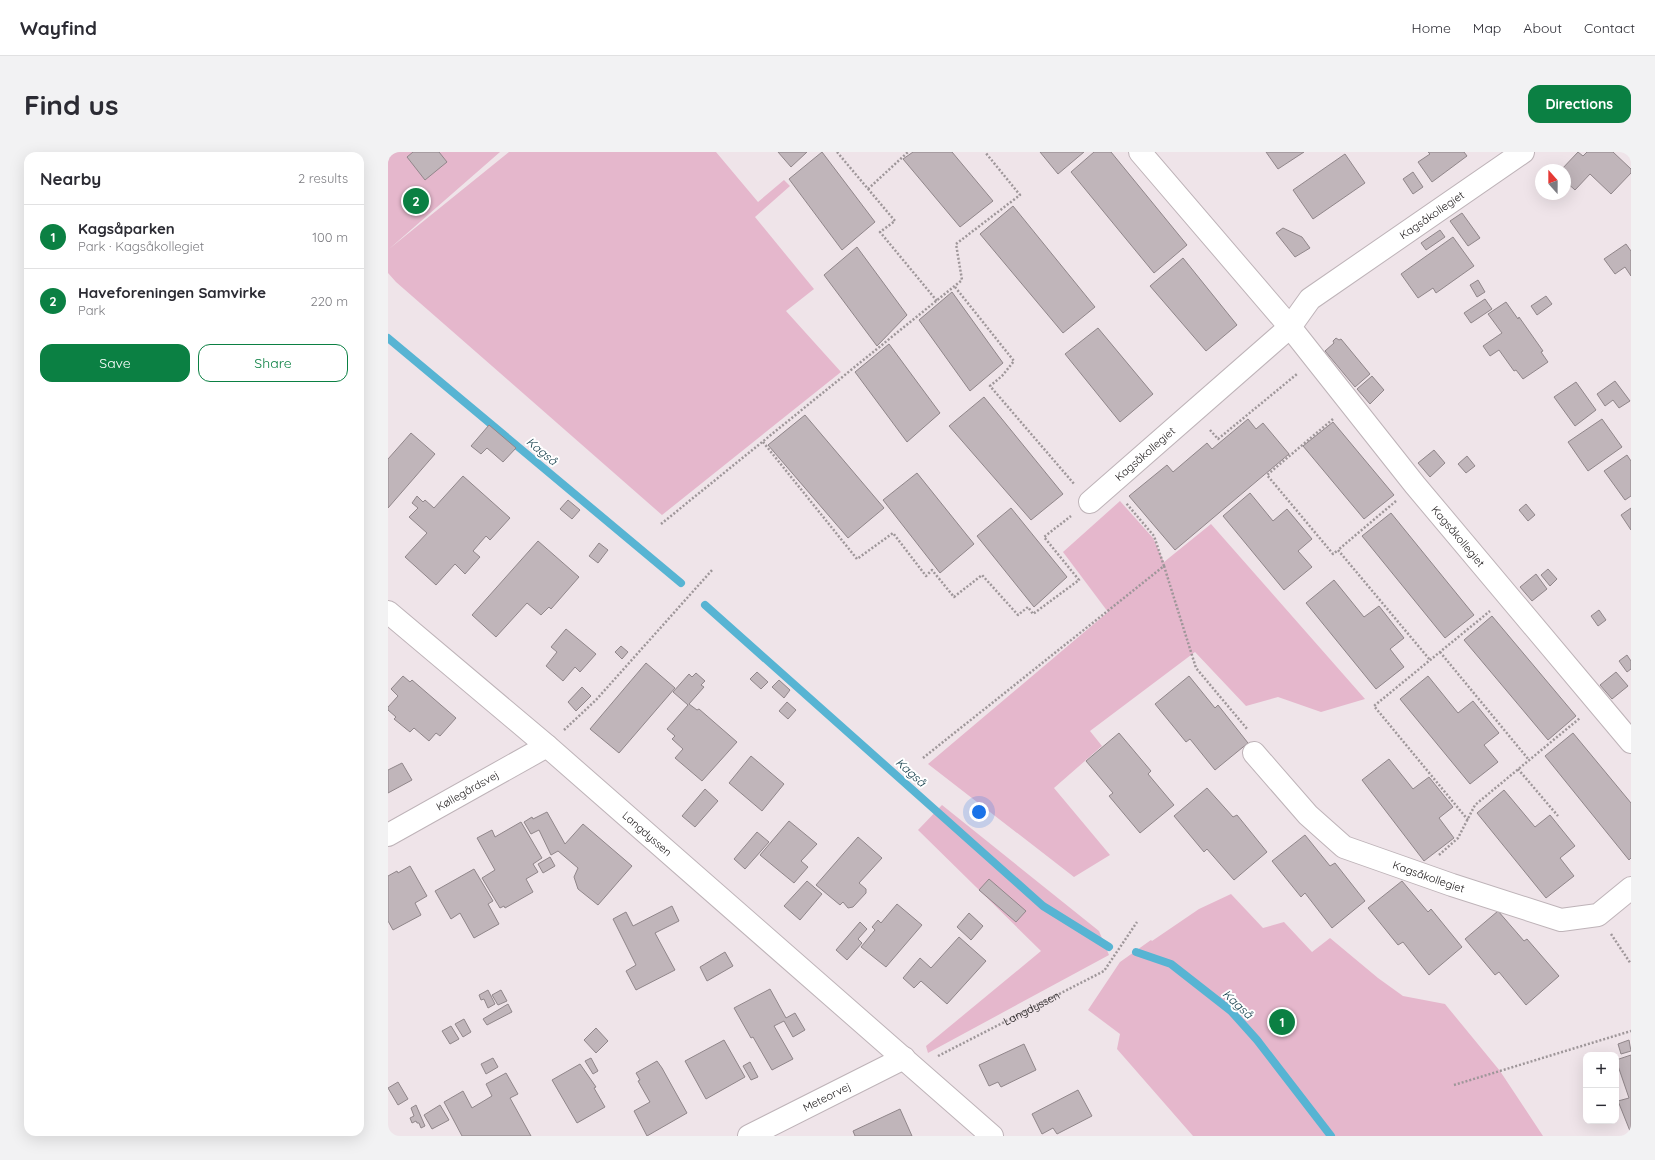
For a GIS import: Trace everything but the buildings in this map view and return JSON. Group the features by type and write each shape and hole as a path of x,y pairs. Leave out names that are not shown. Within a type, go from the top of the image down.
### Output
{"street":[{"name":"Kagsåkollegiet","path":"1140,152 1290,327 1415,485 1631,742"},
{"name":"Kagsåkollegiet","path":"1090,502 1290,327 1310,299 1523,152"},
{"name":"Langdyssen","path":"388,612 547,746 992,1136"},
{"name":"Køllegårdsvej","path":"388,834 547,746"},
{"name":"Kagsåkollegiet","path":"1254,753 1308,815 1344,847 1419,872 1452,885 1561,920 1598,915"},
{"path":"1598,915 1631,888"},
{"name":"Meteorvej","path":"749,1136 904,1058"}],"path":[{"path":"837,152 895,221 880,232 937,301"},
{"path":"868,189 908,152"},
{"path":"661,524 962,280 956,244 1020,195 985,152"},
{"path":"955,287 1014,361 1002,376 990,386 1090,502"},
{"path":"1207,426 1218,439 1298,373 1302,379"},
{"path":"1330,412 1335,418 1267,475 1333,554 1415,485"},
{"path":"763,442 858,559 893,533 926,576 932,570 954,597 982,575 1018,615 1028,607 1033,614 1079,580 1044,537 1090,502 1122,497 1154,536 1196,668 1254,737 1254,753"},
{"path":"1338,550 1430,660"},
{"path":"923,758 1164,566"},
{"path":"547,746 596,700 713,569"},
{"path":"1468,820 1374,706 1508,596"},
{"path":"1440,652 1529,760"},
{"path":"1419,872 1458,838 1475,805 1598,703"},
{"path":"1518,769 1558,816"},
{"path":"1598,915 1631,964"},
{"name":"Langdyssen","path":"904,1058 934,1058 1104,971 1137,922"},
{"path":"1454,1085 1631,1031"}],"shaded area":[{"path":"388,152 500,152 389,249 509,152 716,152 758,202 784,180 790,186 755,217 814,289 786,311 841,372 662,515 396,282 388,273"},
{"path":"1120,501 1153,538 1164,562 1211,524 1365,699 1321,712 1278,697 1246,706 1195,652 1090,731 1102,746 1054,788 1110,855 1074,877 928,764 1108,612 1063,552"},
{"path":"942,805 1099,931 1109,955 928,1053 926,1046 1041,951 918,830"},
{"path":"1231,894 1263,928 1284,922 1312,952 1330,938 1378,978 1403,996 1445,1004 1500,1071 1543,1136 1193,1136 1117,1049 1120,1034 1088,1010 1120,962 1199,909"}],"waterway":[{"name":"Kagså","path":"388,338 681,583"},
{"name":"Kagså","path":"705,605 1043,906 1109,947"},
{"name":"Kagså","path":"1136,952 1171,964 1231,1011 1257,1040 1331,1136"}],"place":[{"name":"Haveforeningen Samvirke","path":"416,201"},
{"name":"Kagsåparken","path":"1282,1022"}]}
